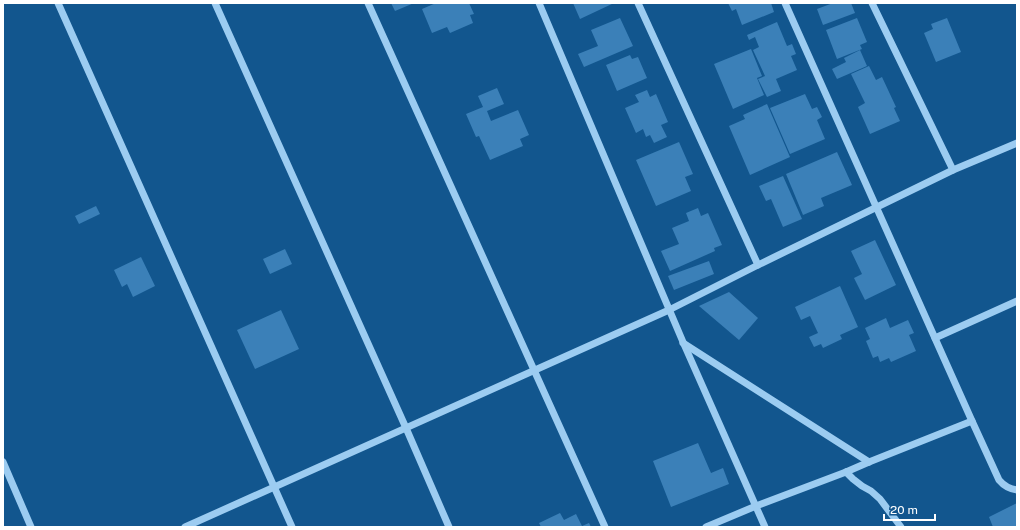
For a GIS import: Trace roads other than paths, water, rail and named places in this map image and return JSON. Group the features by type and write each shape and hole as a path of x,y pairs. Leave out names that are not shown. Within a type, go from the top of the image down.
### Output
{"street":[{"path":"58,3 292,527"},
{"path":"215,3 450,527"},
{"path":"368,3 605,527"},
{"path":"539,3 669,310 765,527"},
{"path":"638,3 758,265"},
{"path":"785,3 999,480 1004,486 1017,490"},
{"path":"872,3 953,170"},
{"path":"185,527 669,310 953,170 1017,143"},
{"path":"934,338 1017,301"},
{"path":"683,342 869,462"},
{"path":"706,527 972,421"},
{"path":"3,462 31,527"},
{"path":"846,472 853,479 880,498 901,527"}]}
